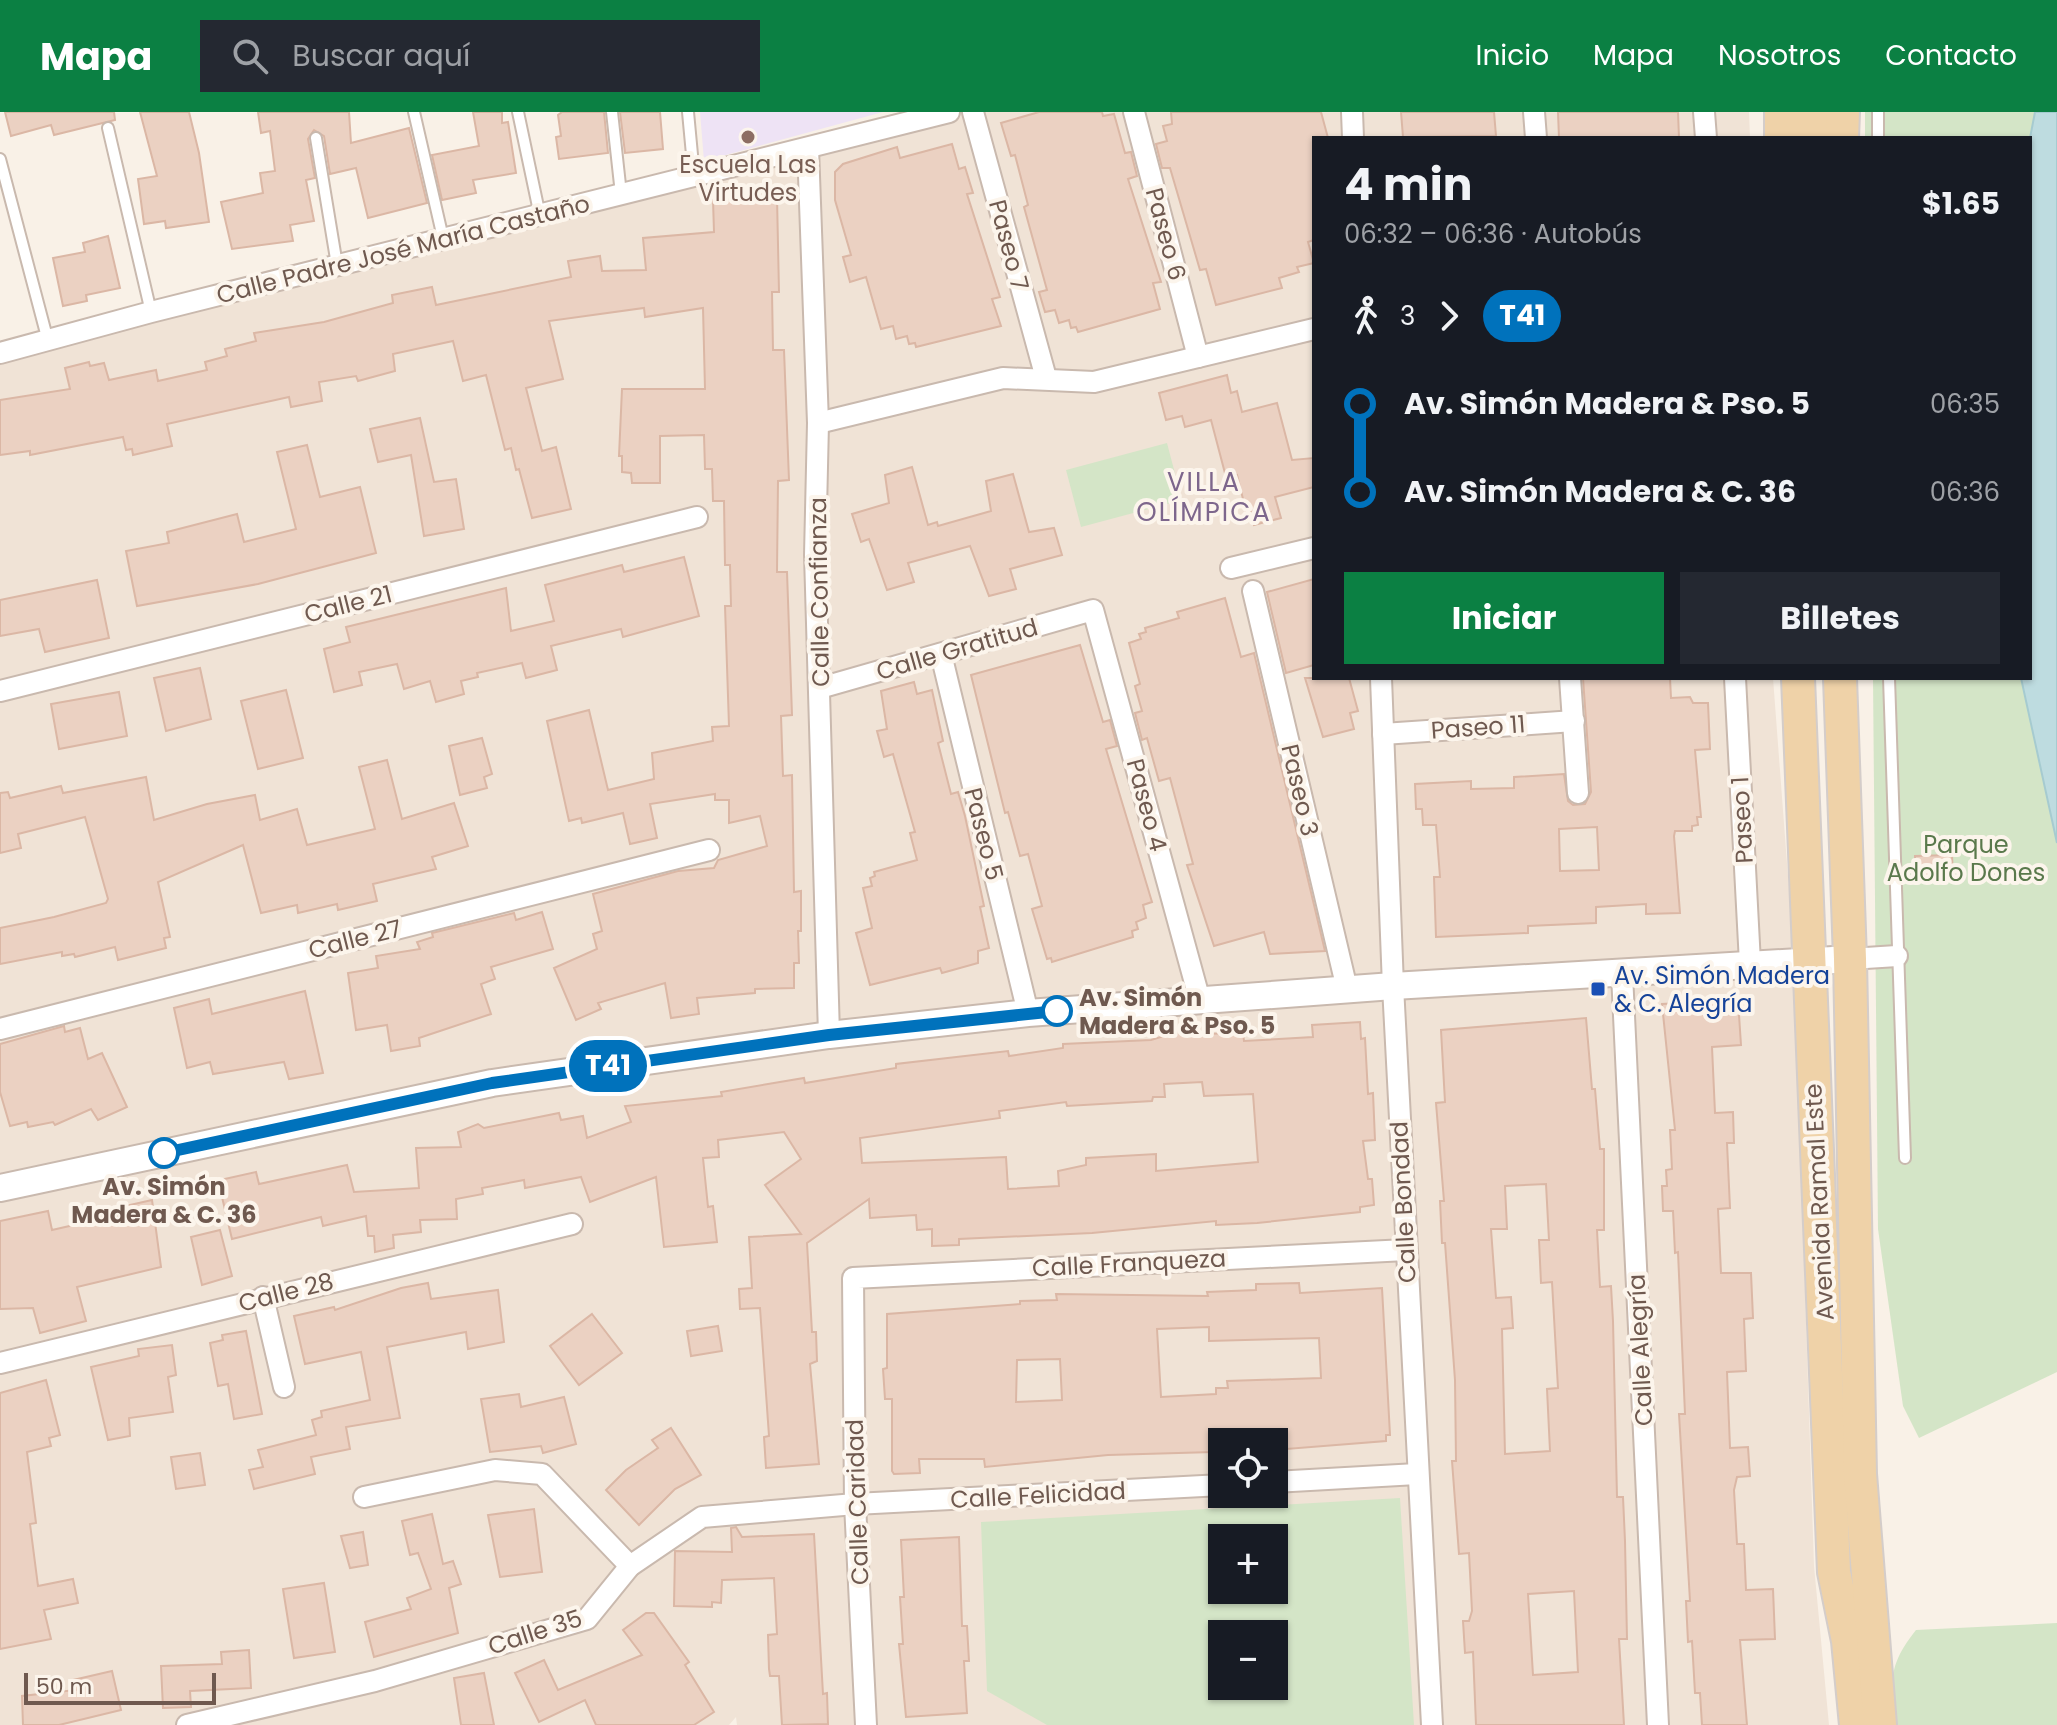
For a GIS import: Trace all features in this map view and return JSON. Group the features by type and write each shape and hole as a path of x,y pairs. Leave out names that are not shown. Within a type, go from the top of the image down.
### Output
{"main road":[{"path":"1781,112 1781,136"},
{"path":"1813,112 1813,136"},
{"path":"1842,136 1843,112"},
{"name":"Avenida Ramal Este","path":"1798,680 1834,1572 1848,1641 1856,1725"},
{"name":"Avenida Ramal Este","path":"1840,680 1850,959 1860,1489 1880,1725"}],"street":[{"name":"Calle Padre José María Castaño","path":"0,353 151,312 949,112"},
{"name":"Paseo 7","path":"973,112 1046,378"},
{"name":"Paseo 6","path":"1134,112 1198,357"},
{"path":"1352,112 1353,136"},
{"path":"1534,112 1536,136"},
{"path":"1704,112 1706,136"},
{"name":"Calle Confianza","path":"808,148 818,423 815,555 829,1035"},
{"path":"818,423 1003,378 1094,382 1312,329"},
{"name":"Calle 21","path":"0,691 697,517"},
{"path":"1231,568 1312,548"},
{"name":"Paseo 3","path":"1253,591 1347,989"},
{"name":"Calle Gratitud","path":"820,688 1093,610"},
{"name":"Paseo 4","path":"1093,610 1200,1001"},
{"name":"Paseo 5","path":"941,654 1028,1013"},
{"name":"Calle Bondad","path":"1381,680 1393,986 1432,1725"},
{"path":"1570,680 1578,793"},
{"name":"Paseo 1","path":"1735,680 1750,963"},
{"name":"Paseo 11","path":"1383,734 1574,721"},
{"name":"Calle 27","path":"0,1029 709,850"},
{"path":"0,1188 492,1083 829,1035 1028,1013 1347,989 1897,956"},
{"name":"Calle Alegría","path":"1622,974 1658,1725"},
{"name":"Calle 28","path":"0,1363 572,1224"},
{"name":"Calle Franqueza","path":"853,1278 1406,1250"},
{"name":"Calle Caridad","path":"853,1278 855,1504 866,1725"},
{"path":"263,1297 284,1387"},
{"path":"364,1497 495,1470 542,1474 630,1566"},
{"path":"1288,1481 1417,1474"},
{"name":"Calle Felicidad","path":"855,1504 1208,1486"},
{"name":"Calle 35","path":"187,1725 375,1681 587,1619 630,1566 702,1517 855,1504"}],"lane":[{"path":"414,112 443,238"},
{"path":"518,112 540,216"},
{"path":"612,112 621,194"},
{"path":"688,112 694,176"},
{"path":"1878,112 1878,136"},
{"path":"108,128 151,312"},
{"path":"316,138 337,265"},
{"path":"0,159 48,341"},
{"path":"1889,680 1905,1158"}],"shaded area":[{"name":"Escuela Las Virtudes","path":"700,112 883,112 704,161"},
{"path":"934,112 1749,112 1750,136 1312,136 1312,680 1773,680 1794,956 1814,1566 1829,1725 737,1725 736,1717 729,1725 0,1725 0,352"}],"green space":[{"path":"1865,112 2035,112 2030,136 1865,136"},
{"path":"1167,443 1182,500 1081,527 1066,470"},
{"name":"Parque Adolfo Dones","path":"1873,680 2021,680 2057,843 2057,1372 1919,1438 1903,1406 1878,1229"},
{"path":"1400,1498 1414,1725 1047,1725 987,1691 981,1522 1225,1508 1288,1508 1288,1504"},
{"path":"2057,1623 2057,1725 1894,1725 1893,1675 1900,1654 1916,1630"}],"water":[{"path":"2035,112 2057,112 2057,843 2021,680 2032,680 2030,136"}],"building":[{"path":"5,112 114,112 115,120 54,135 51,125 11,136"},
{"path":"140,112 189,112 199,153 209,222 166,228 165,221 144,224 138,179 157,176"},
{"path":"258,112 349,112 351,143 409,128 427,203 368,218 356,168 330,174 324,136 314,130 308,139 315,178 306,180 314,221 290,225 293,241 232,249 221,202 263,193 260,173 275,171 270,131 261,133"},
{"path":"473,112 502,112 502,123 508,122 516,173 473,180 476,193 442,200 432,155 479,146"},
{"path":"562,112 604,112 608,153 559,159 556,137 561,136 558,115"},
{"path":"620,112 660,112 663,149 625,153"},
{"path":"1039,112 1114,114 1125,153 1131,152 1137,176 1128,179 1161,282 1153,283 1160,309 1078,332 1076,327 1071,328 1069,320 1059,323 1055,310 1045,312 1039,292 1047,290 1024,207 1028,205 1015,155 1011,156 1001,123"},
{"path":"1171,112 1321,112 1327,136 1312,136 1312,241 1308,242 1312,263 1297,267 1299,272 1279,278 1282,288 1216,305 1206,269 1200,270 1170,168 1162,168 1156,144 1167,141 1163,126 1172,124"},
{"path":"1401,112 1494,112 1496,136 1403,136"},
{"path":"1558,112 1678,112 1679,136 1559,136"},
{"path":"952,144 959,169 965,167 973,193 967,194 1000,297 992,299 1001,326 916,347 915,343 909,344 907,336 896,339 893,326 881,329 866,277 850,282 843,257 851,255 835,200 835,172 843,164 897,147 900,158"},
{"path":"777,197 779,292 772,292 773,350 784,350 789,480 778,481 777,572 787,572 792,715 781,716 783,776 792,775 794,892 801,891 799,963 794,963 794,988 755,989 755,993 697,998 699,1014 671,1018 665,983 598,1003 601,1009 576,1020 554,968 597,949 593,934 602,931 593,894 678,871 714,868 718,860 767,846 760,816 729,823 729,800 715,800 715,794 650,804 657,838 630,844 623,813 582,823 581,818 569,821 547,721 589,710 608,790 654,779 652,753 713,741 712,727 729,726 725,606 731,606 730,565 725,565 724,501 713,501 712,469 705,469 704,435 660,436 660,483 632,483 631,473 622,472 622,456 619,456 622,389 705,389 703,308 645,317 644,308 549,321 563,379 526,388 542,451 556,447 571,509 532,518 511,448 505,450 486,375 463,381 453,341 393,354 395,371 358,381 356,376 319,382 322,401 291,407 289,397 167,424 172,446 133,455 132,449 126,450 123,437 30,455 30,451 0,455 0,400 70,389 65,368 89,362 90,366 104,363 109,380 156,370 158,381 207,370 205,362 227,356 225,349 256,341 254,333 324,322 393,303 392,295 432,287 436,305 571,277 568,261 600,256 602,271 646,270 643,238 714,232 713,200"},
{"path":"108,236 120,288 86,295 87,301 63,306 53,258 85,252 83,243"},
{"path":"1227,375 1231,393 1237,391 1242,412 1277,403 1292,460 1312,458 1312,488 1275,497 1281,518 1254,525 1250,510 1246,511 1237,475 1226,477 1211,420 1185,427 1182,416 1166,420 1159,393"},
{"path":"420,418 434,482 456,479 464,529 424,536 411,455 378,462 370,429"},
{"path":"307,445 320,497 360,487 376,553 258,584 137,606 126,551 169,543 167,532 237,514 244,542 296,529 277,452"},
{"path":"912,467 928,525 937,522 938,526 991,511 986,481 1013,474 1029,532 1054,528 1062,555 1010,569 1016,589 989,596 970,546 908,563 914,582 887,590 869,539 861,542 852,514 889,503 885,475"},
{"path":"684,557 699,616 623,637 621,629 551,646 557,670 526,678 522,663 477,673 478,677 461,681 464,694 436,702 430,681 404,689 397,664 359,672 362,685 334,692 324,649 350,642 346,627 506,588 511,631 554,621 545,585 622,565 624,572"},
{"path":"97,580 109,638 45,652 39,629 0,636 0,600"},
{"path":"1312,580 1312,666 1286,673 1267,592"},
{"path":"1225,598 1241,657 1254,653 1325,951 1270,954 1264,932 1214,946 1187,865 1193,864 1170,778 1159,781 1147,738 1142,740 1135,713 1142,711 1135,686 1140,684 1129,643 1141,639 1139,634 1146,632 1145,628 1179,618 1177,612"},
{"path":"1080,645 1103,722 1110,720 1117,746 1106,749 1152,902 1143,905 1146,918 1136,922 1138,929 1132,931 1133,937 1052,962 1051,958 1047,959 1032,909 1042,906 1028,854 1020,856 1008,812 1005,813 971,675"},
{"path":"200,668 211,719 166,731 154,678"},
{"path":"1305,678 1350,680 1358,711 1350,713 1354,729 1323,737"},
{"path":"1583,680 1670,680 1671,698 1690,697 1693,703 1708,703 1710,749 1695,750 1701,817 1697,817 1698,825 1692,826 1692,831 1675,831 1674,836 1680,913 1646,914 1646,904 1596,907 1596,923 1528,926 1528,933 1436,937 1434,877 1440,877 1436,825 1423,825 1422,809 1416,809 1415,784 1471,781 1471,789 1514,788 1514,777 1564,774 1568,801 1573,805 1585,804 1591,792","holes":["1597,827 1599,870 1560,871 1559,829"]},
{"path":"914,682 917,694 932,690 943,741 938,743 951,794 958,792 965,816 984,906 980,907 989,948 978,951 978,963 942,973 940,968 870,985 856,933 872,928 863,888 872,886 870,878 875,876 874,872 917,860 910,833 915,832 893,754 884,757 877,731 887,729 881,691"},
{"path":"286,690 303,758 258,769 241,701"},
{"path":"119,692 127,736 59,749 51,704"},
{"path":"482,738 492,774 484,777 487,788 460,795 449,746"},
{"path":"387,760 402,819 454,803 468,846 432,857 436,869 373,884 377,901 338,910 337,904 298,913 297,905 261,913 243,845 158,882 170,937 164,938 166,948 118,960 115,947 75,957 74,954 62,956 62,952 0,964 0,928 54,917 106,903 108,899 85,817 18,834 21,848 0,853 0,793 8,792 10,798 61,786 63,793 146,777 154,820 207,804 255,795 260,820 297,809 307,845 375,829 359,767"},
{"path":"1952,855 1953,877 1915,878 1915,856"},
{"path":"542,912 553,949 491,967 495,979 481,984 491,1014 419,1038 420,1046 391,1051 387,1025 356,1030 348,973 378,968 376,956 420,949 417,942 433,937 432,933 514,913 516,920"},
{"path":"305,991 323,1073 289,1079 284,1062 213,1074 210,1062 187,1068 174,1008 209,999 212,1014"},
{"path":"1738,1000 1741,1045 1712,1047 1715,1113 1733,1112 1734,1143 1727,1143 1730,1208 1718,1209 1721,1273 1751,1273 1753,1318 1744,1319 1746,1371 1727,1372 1730,1448 1748,1447 1750,1476 1737,1477 1734,1490 1737,1544 1744,1544 1746,1590 1773,1589 1775,1639 1740,1640 1747,1725 1702,1725 1700,1693 1695,1693 1692,1641 1688,1642 1686,1601 1690,1601 1679,1414 1685,1414 1678,1252 1675,1253 1673,1211 1663,1211 1662,1186 1667,1186 1666,1170 1672,1169 1670,1130 1675,1130 1662,1004"},
{"path":"1586,1018 1600,1149 1604,1149 1604,1230 1597,1230 1600,1287 1611,1286 1617,1497 1623,1497 1627,1639 1619,1639 1624,1725 1476,1725 1473,1652 1465,1653 1463,1621 1469,1621 1472,1611 1469,1553 1459,1554 1452,1461 1456,1461 1455,1380 1445,1243 1442,1243 1440,1201 1444,1201 1436,1103 1445,1102 1441,1030","holes":["1546,1184 1549,1240 1539,1240 1541,1283 1552,1282 1558,1388 1547,1389 1550,1451 1505,1454 1502,1329 1513,1328 1511,1297 1496,1298 1491,1229 1507,1229 1505,1186","1574,1591 1578,1672 1533,1675 1528,1594"]},
{"path":"1360,1022 1361,1039 1365,1038 1368,1094 1373,1093 1375,1140 1363,1141 1368,1179 1372,1179 1374,1205 1360,1207 1360,1212 1257,1223 1216,1225 1216,1221 1092,1233 959,1239 959,1245 932,1246 932,1229 917,1230 916,1215 870,1218 869,1199 807,1243 812,1332 816,1332 817,1361 810,1364 819,1464 766,1468 764,1437 769,1436 760,1308 740,1309 739,1289 752,1288 749,1237 801,1234 765,1185 801,1159 784,1132 718,1140 719,1157 703,1158 708,1207 713,1206 717,1242 664,1247 656,1177 590,1202 581,1177 525,1188 524,1180 482,1188 483,1194 456,1199 457,1219 420,1220 421,1232 393,1235 394,1248 375,1252 374,1236 368,1236 366,1216 323,1226 321,1217 232,1239 222,1197 220,1180 256,1172 259,1184 347,1165 354,1192 419,1188 416,1148 461,1147 458,1132 478,1124 484,1128 559,1113 561,1120 583,1116 587,1138 631,1122 625,1106 722,1096 721,1092 804,1078 805,1083 896,1068 896,1064 1008,1051 1009,1056 1063,1048 1063,1044 1151,1040 1164,1036 1164,1030 1199,1028 1199,1034 1243,1033 1244,1041 1313,1037 1312,1025","holes":["1202,1082 1204,1096 1253,1094 1258,1162 1156,1171 1156,1154 1086,1158 1086,1165 1058,1171 1059,1186 1008,1189 1006,1157 862,1163 860,1138 1000,1118 999,1111 1066,1102 1067,1106 1152,1101 1153,1097 1165,1097 1164,1084"]},
{"path":"64,1026 65,1032 80,1028 88,1059 102,1053 127,1107 98,1120 91,1109 55,1125 53,1122 28,1127 27,1122 10,1126 0,1092 0,1044"},
{"path":"152,1200 161,1267 77,1287 86,1321 40,1333 33,1308 0,1309 0,1221 48,1211 52,1230 122,1214 121,1207"},
{"path":"220,1230 232,1276 202,1285 191,1237"},
{"path":"428,1283 431,1299 498,1290 504,1342 468,1349 466,1332 387,1347 400,1418 346,1427 350,1449 311,1457 315,1474 254,1489 249,1470 263,1467 258,1450 316,1435 312,1420 322,1417 321,1411 370,1400 361,1352 305,1364 294,1316 334,1307 335,1310 401,1288"},
{"path":"1299,1283 1300,1293 1382,1288 1390,1435 1386,1435 1386,1441 1288,1449 1288,1428 1208,1428 1208,1452 1108,1455 985,1467 984,1459 919,1459 920,1473 894,1474 892,1471 892,1399 885,1399 883,1369 887,1368 887,1314 1057,1300 1056,1294 1208,1296 1207,1292 1256,1290 1256,1284","holes":["1209,1327 1209,1341 1319,1338 1321,1378 1227,1381 1228,1388 1216,1388 1216,1394 1161,1397 1157,1329","1060,1359 1062,1400 1016,1402 1017,1360"]},
{"path":"592,1314 622,1353 579,1385 550,1346"},
{"path":"718,1326 722,1351 691,1356 687,1331"},
{"path":"246,1331 262,1414 234,1419 228,1384 218,1386 210,1343 223,1340 222,1335"},
{"path":"172,1345 176,1375 168,1377 173,1412 129,1418 130,1436 108,1440 91,1367 139,1356 138,1349"},
{"path":"46,1380 60,1435 49,1438 51,1446 27,1452 36,1523 30,1524 38,1586 73,1579 78,1603 44,1610 51,1639 0,1649 0,1393"},
{"path":"519,1394 521,1407 564,1397 576,1444 543,1453 541,1446 490,1452 481,1399"},
{"path":"671,1428 701,1475 675,1489 639,1525 606,1490 626,1470 658,1448 652,1440"},
{"path":"200,1453 205,1485 176,1489 171,1457"},
{"path":"534,1509 542,1572 500,1577 488,1515"},
{"path":"432,1514 443,1564 453,1561 461,1584 449,1588 458,1633 374,1657 365,1622 411,1609 407,1598 431,1589 418,1553 410,1555 402,1521"},
{"path":"736,1527 742,1537 814,1534 823,1694 827,1693 828,1724 782,1725 779,1676 770,1676 769,1669 768,1635 777,1634 774,1578 722,1580 721,1603 712,1602 712,1607 674,1606 675,1551 732,1552 731,1528"},
{"path":"363,1532 368,1565 350,1568 341,1536"},
{"path":"959,1537 962,1626 967,1626 969,1661 964,1661 967,1713 906,1717 899,1644 903,1644 900,1597 904,1597 901,1540"},
{"path":"324,1583 335,1652 294,1658 283,1589"},
{"path":"646,1613 654,1613 689,1662 685,1665 714,1712 694,1725 596,1725 585,1700 539,1722 515,1673 544,1660 558,1690 642,1655 623,1630"},
{"path":"249,1650 251,1688 190,1691 191,1707 163,1708 161,1666 222,1664 221,1652"},
{"path":"112,1671 121,1710 59,1725 23,1725 22,1696 76,1690 73,1680"},
{"path":"484,1673 494,1725 461,1725 454,1678"}],"bus line":[{"name":"T41","path":"164,1153 492,1083 829,1035 1057,1011"}],"place":[{"name":"Escuela Las Virtudes","path":"748,137"},
{"name":"Av. Simón Madera & C. Alegría","path":"1598,989"},
{"name":"Av. Simón Madera & Pso. 5","path":"1057,1011"},
{"name":"Av. Simón Madera & C. 36","path":"164,1153"}],"district":[{"name":"VILLA OLÍMPICA","path":"1204,497"}]}
